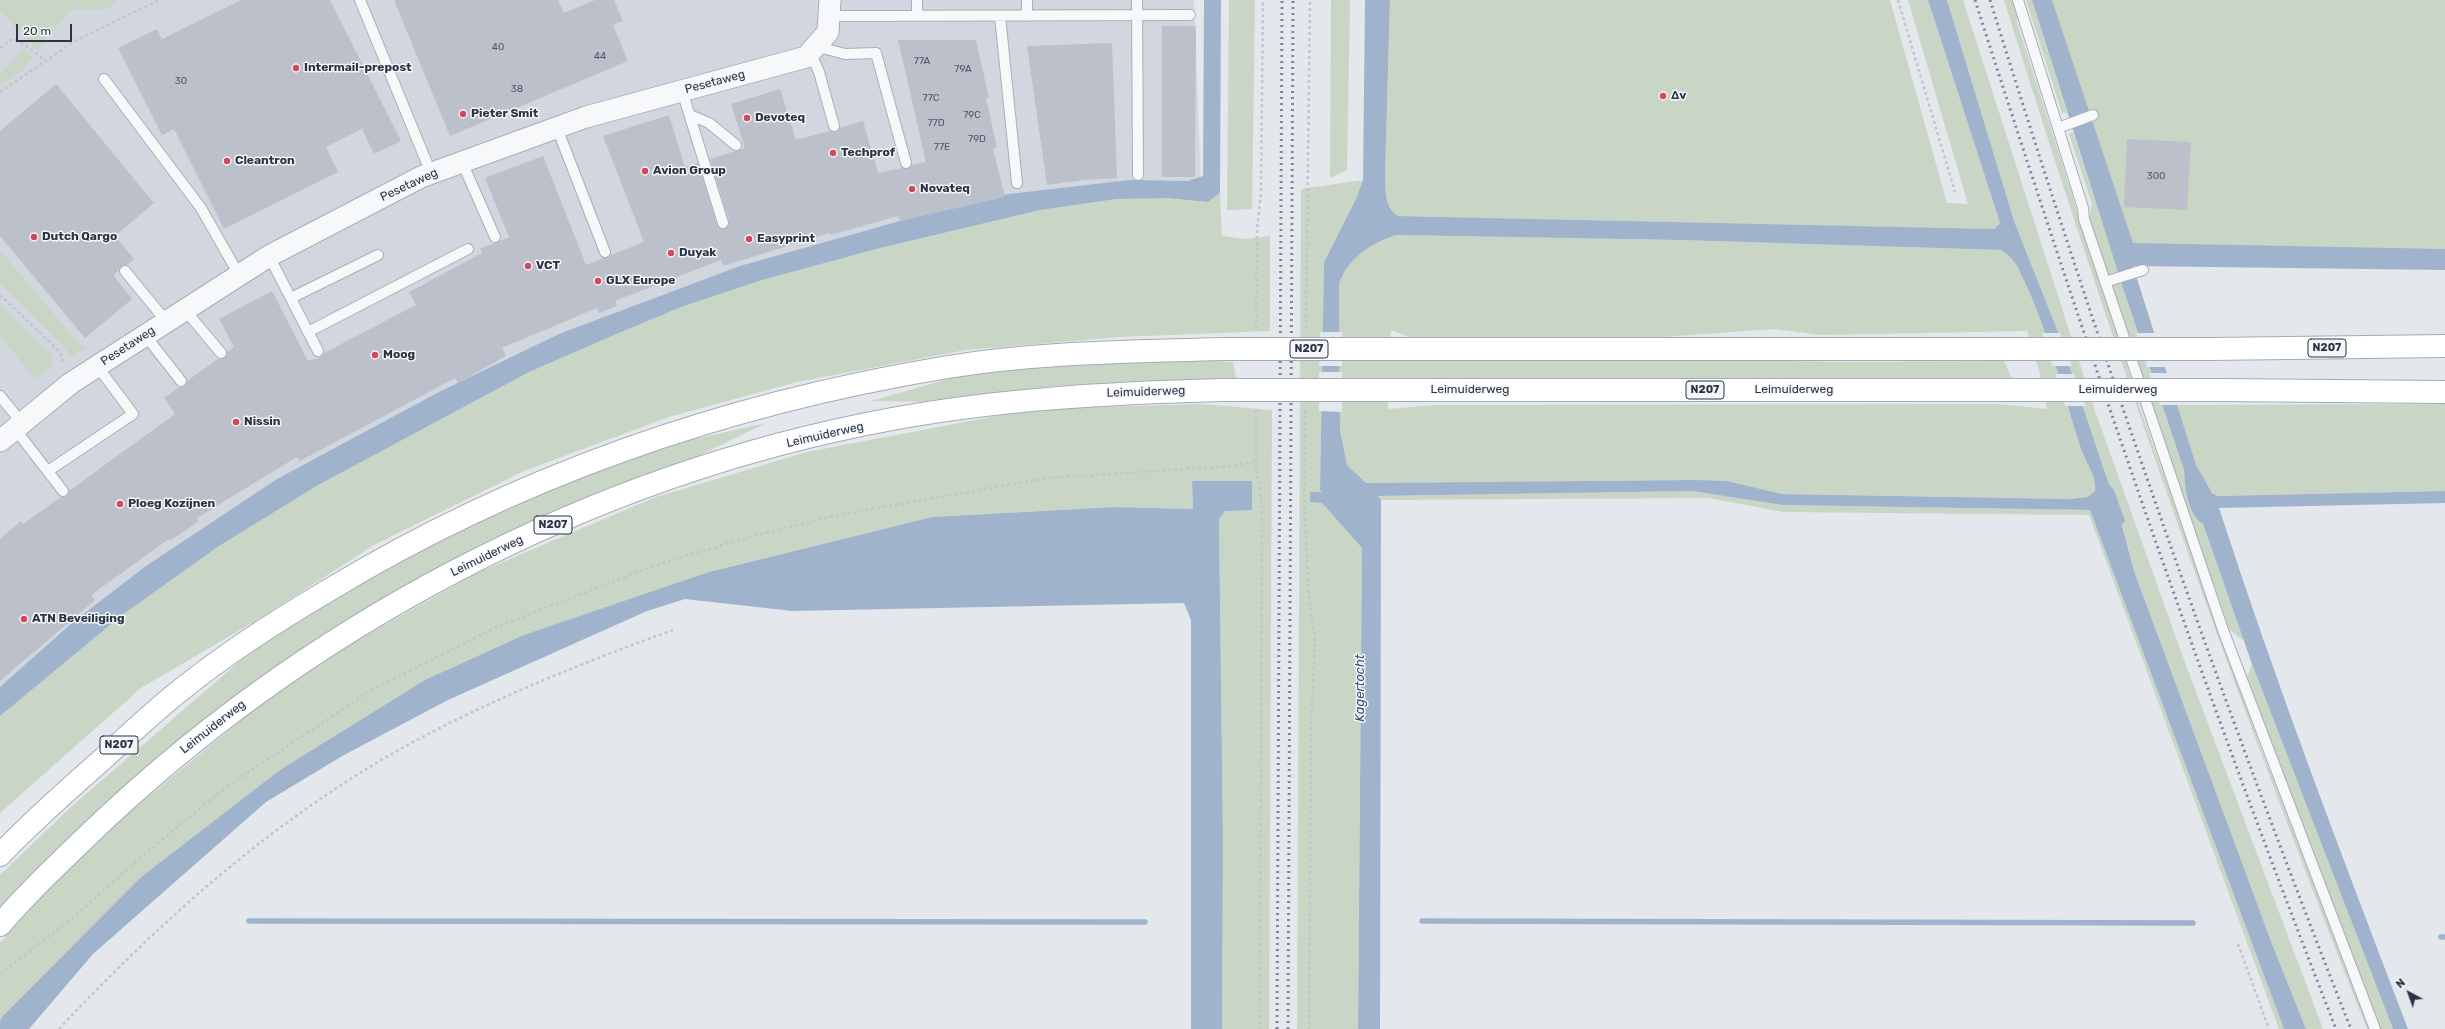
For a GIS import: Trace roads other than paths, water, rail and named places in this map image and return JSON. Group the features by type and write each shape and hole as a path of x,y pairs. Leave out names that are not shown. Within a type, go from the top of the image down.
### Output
{"main road":[{"name":"N207","path":"0,855 24,829 181,689 244,643 386,555 481,507 585,463 671,433 792,398 949,367 1051,355 1221,349 2210,349 2445,346"},
{"name":"Leimuiderweg","path":"0,925 16,906 117,808 190,744 274,680 354,629 440,579 544,529 631,493 719,462 803,439 892,419 1016,401 1115,393 1222,390 2218,390 2445,392"}],"street":[{"name":"Pesetaweg","path":"12,431 71,383 269,256 431,173 557,128 586,116 806,57 828,32 830,8"}],"lane":[{"path":"360,0 431,173"},
{"path":"917,0 917,16"},
{"path":"1027,0 1027,16"},
{"path":"1137,0 1138,175"},
{"path":"2018,0 2105,282 2223,630 2375,1029"},
{"path":"830,8 917,16 1190,15"},
{"path":"1000,16 1017,183"},
{"path":"834,126 813,49 845,54 876,52 906,163"},
{"path":"104,79 201,208 240,275"},
{"path":"682,91 723,222"},
{"path":"690,115 709,123 736,145"},
{"path":"2058,128 2093,115"},
{"path":"557,128 605,252"},
{"path":"462,162 495,237"},
{"path":"308,332 468,249"},
{"path":"291,298 378,255"},
{"path":"269,256 318,351"},
{"path":"2105,282 2143,270"},
{"path":"125,271 166,322"},
{"path":"185,310 221,353"},
{"path":"145,335 181,381"},
{"path":"48,472 133,414 97,366"},
{"path":"0,396 12,431 63,491"}],"water":[{"path":"1204,0 1221,0 1220,193 1208,202 1168,198 1116,199 1040,210 880,248 762,280 681,307 614,335 529,372 318,485 219,546 122,615 0,716 0,687 73,622 146,566 277,479 439,392 559,334 740,266 907,219 1009,194 1130,180 1188,181 1203,176"},
{"path":"1365,0 1390,0 1385,176 1388,203 1393,212 1398,216 1994,229 2000,223 1928,0 1947,0 2014,221 2058,332 2109,484 2114,490 2125,521 2122,525 2134,571 2272,944 2306,1029 2284,1029 2090,510 1782,505 1692,491 1378,496 1381,500 1380,1029 1358,1029 1362,548 1322,503 1310,502 1310,492 1322,492 1320,490 1324,262 1356,199 1363,180","holes":["1397,235 1680,240 2001,250 2012,258 2029,291 2038,313 2081,449 2093,475 2095,491 2088,497 2069,499 1782,494 1726,481 1693,480 1366,483 1347,465 1340,430 1339,285 1347,267 1370,247"]},
{"path":"2032,0 2052,0 2133,243 2445,249 2445,270 2133,266 2196,465 2212,493 2218,496 2445,491 2445,503 2219,508 2286,705 2408,1029 2393,1029 2252,664 2203,524 2193,514 2190,507 2186,492 2184,470 2121,282"},
{"path":"1192,481 1252,481 1252,510 1225,511 1219,519 1223,843 1222,1029 1191,1029 1191,620 1184,603 792,611 685,599 647,611 448,700 344,755 266,802 93,954 29,1029 0,1029 0,1021 2,1017 141,877 280,770 425,680 524,635 709,572 932,517 1114,507 1193,509"}],"waterway":[{"path":"249,921 1145,922"},
{"path":"1422,921 2193,923"}],"railway":[{"path":"1277,1029 1282,0"},
{"path":"1288,1029 1293,0"},
{"path":"1975,0 2060,260 2147,518 2239,774 2336,1029"},
{"path":"1990,0 2073,260 2161,518 2253,774 2351,1029"}],"place":[{"name":"Intermail-prepost","path":"296,68"},
{"name":"∆v","path":"1663,96"},
{"name":"Pieter Smit","path":"463,114"},
{"name":"Devoteq","path":"747,118"},
{"name":"Techprof","path":"833,153"},
{"name":"Cleantron","path":"227,161"},
{"name":"Avion Group","path":"645,171"},
{"name":"Novateq","path":"912,189"},
{"name":"Dutch Qargo","path":"34,237"},
{"name":"Easyprint","path":"749,239"},
{"name":"Duyak","path":"671,253"},
{"name":"VCT","path":"528,266"},
{"name":"GLX Europe","path":"598,281"},
{"name":"Moog","path":"375,355"},
{"name":"Nissin","path":"236,422"},
{"name":"Ploeg Kozijnen","path":"120,504"},
{"name":"ATN Beveiliging","path":"24,619"}],"water label":[{"name":"Kagertocht","path":"1360,688"}]}
